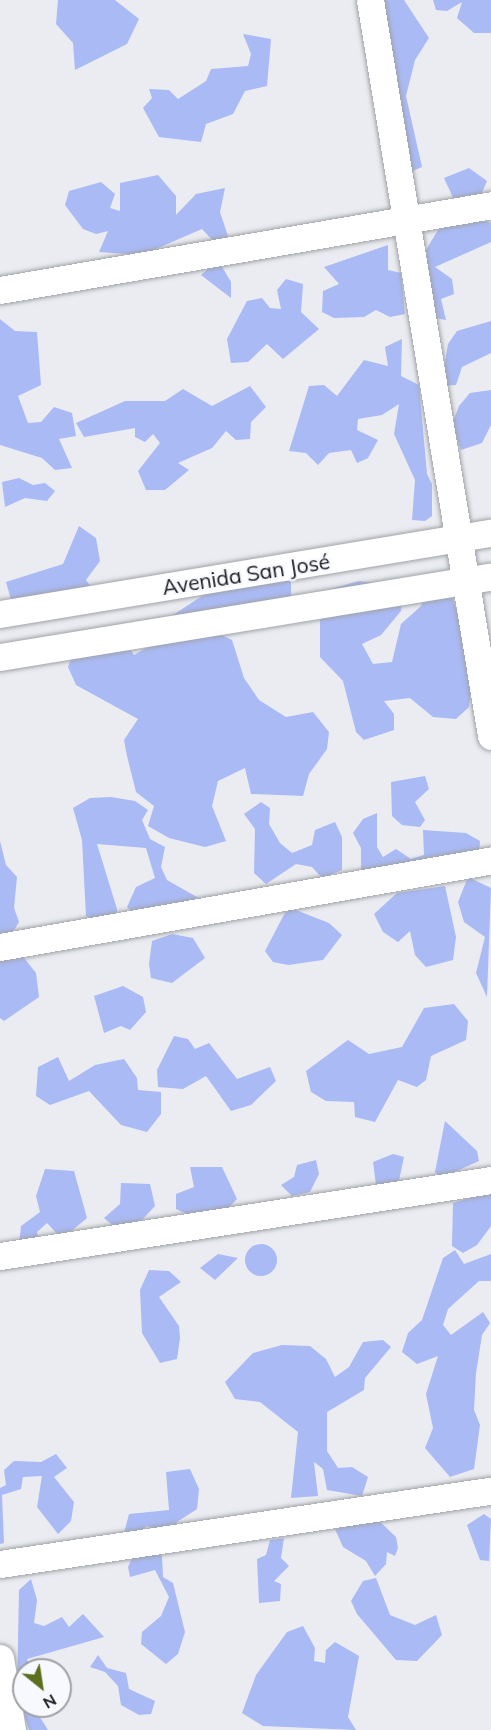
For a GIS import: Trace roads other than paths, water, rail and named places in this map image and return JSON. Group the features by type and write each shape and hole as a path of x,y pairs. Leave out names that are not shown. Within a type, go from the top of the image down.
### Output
{"street":[{"path":"370,0 459,540 478,580 491,736"},
{"path":"0,290 491,206"},
{"name":"Avenida San José","path":"0,614 491,533"},
{"name":"Avenida San José","path":"0,657 478,580"},
{"path":"0,947 491,860"},
{"path":"0,1256 491,1180"},
{"path":"0,1564 491,1491"},
{"path":"0,1658 12,1730"}]}
